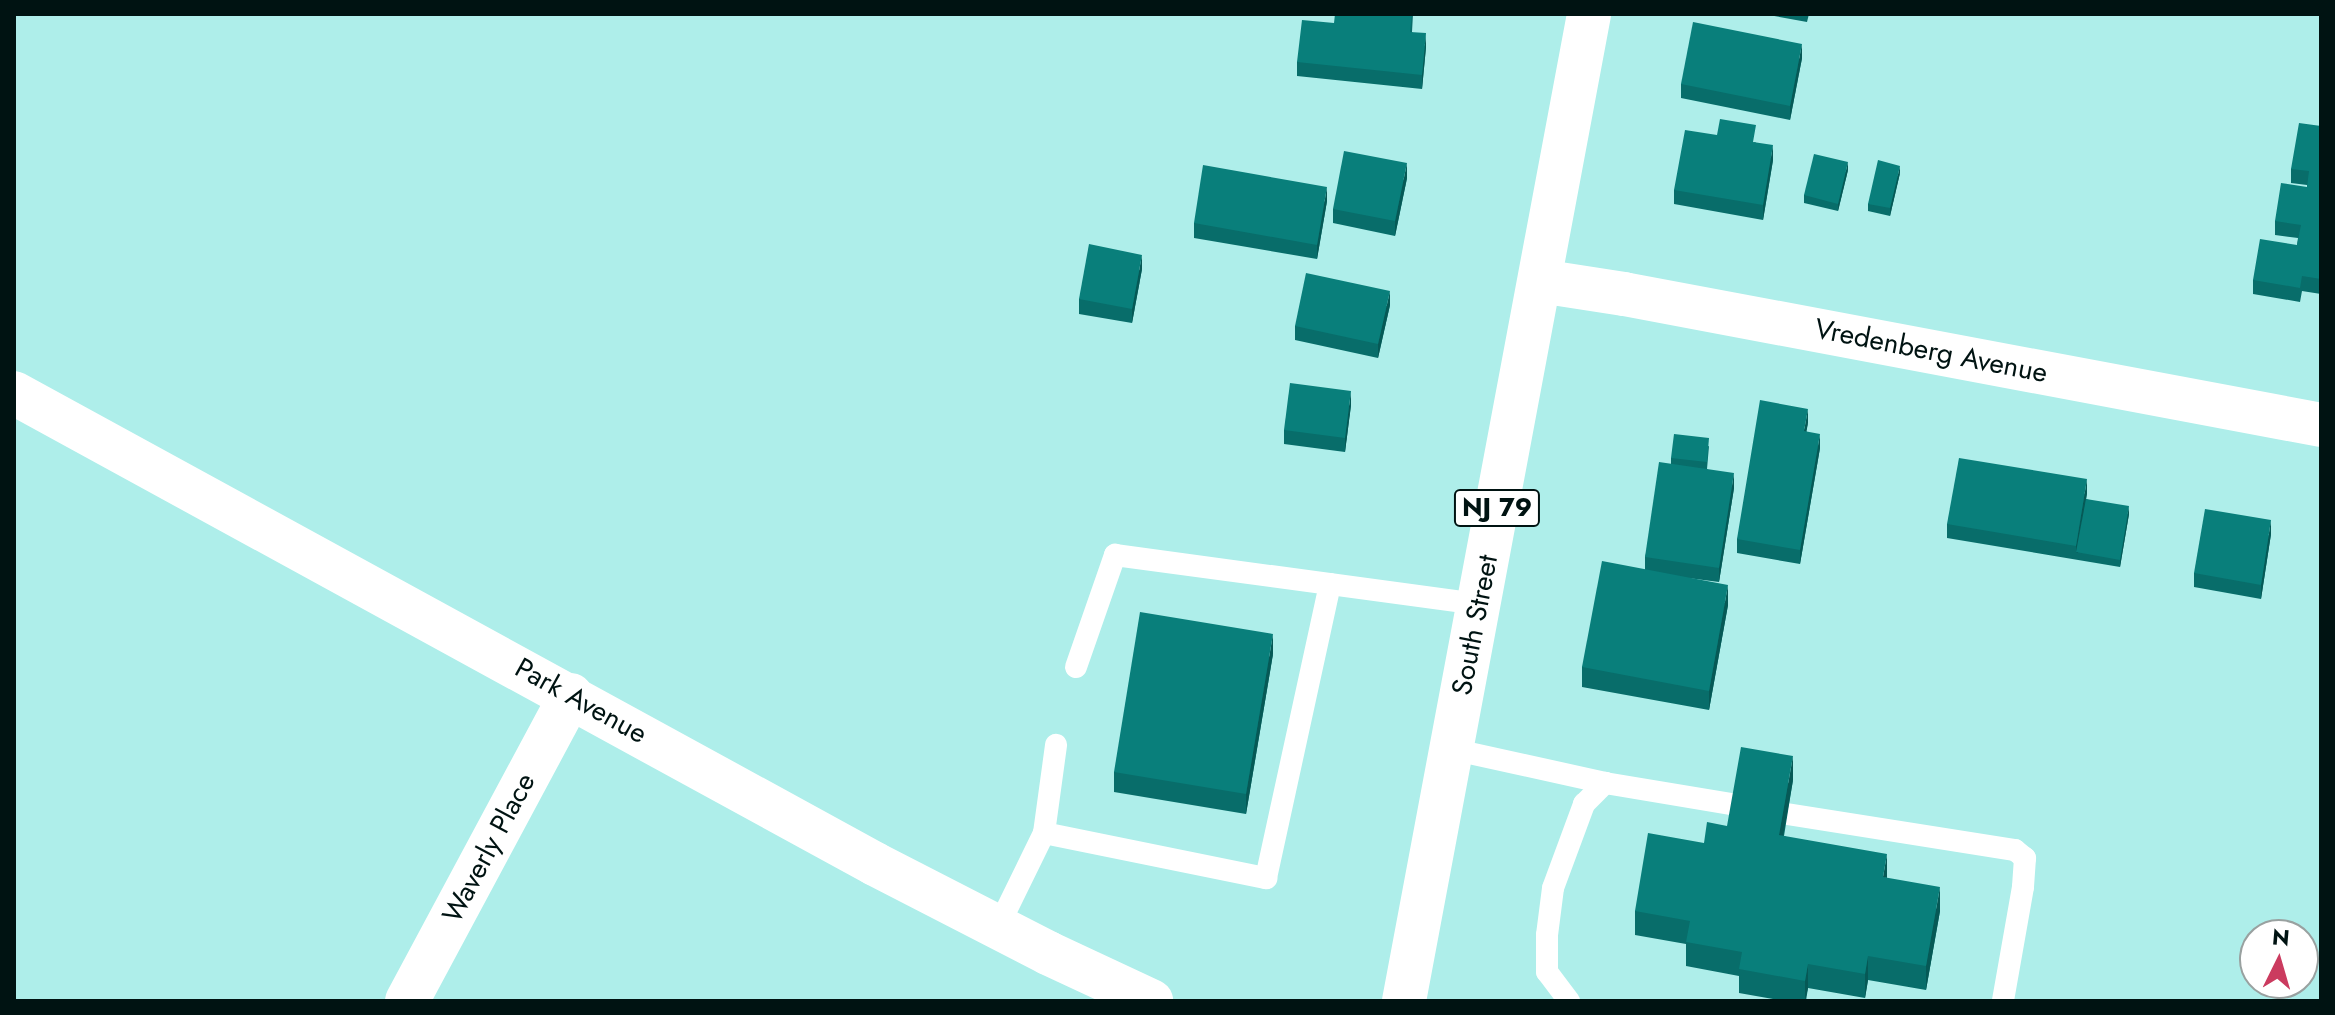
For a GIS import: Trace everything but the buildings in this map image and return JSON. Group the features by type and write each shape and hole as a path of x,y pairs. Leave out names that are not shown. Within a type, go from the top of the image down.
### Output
{"main road":[{"name":"South Street","path":"1404,1001 1589,14"},
{"name":"Vredenberg Avenue","path":"1540,281 2321,425"},
{"name":"Park Avenue","path":"14,393 875,864 1151,1001"},
{"name":"Waverly Place","path":"407,1001 571,695"}],"lane":[{"path":"1076,667 1115,555 1479,604"},
{"path":"1044,833 1266,878 1330,584"},
{"path":"998,927 1044,833 1056,745"},
{"path":"1451,749 1605,783 1736,805"},
{"path":"1569,1001 1547,972 1553,888 1584,804 1605,783"},
{"path":"1787,814 2015,850 2025,858 2003,1001"}]}
